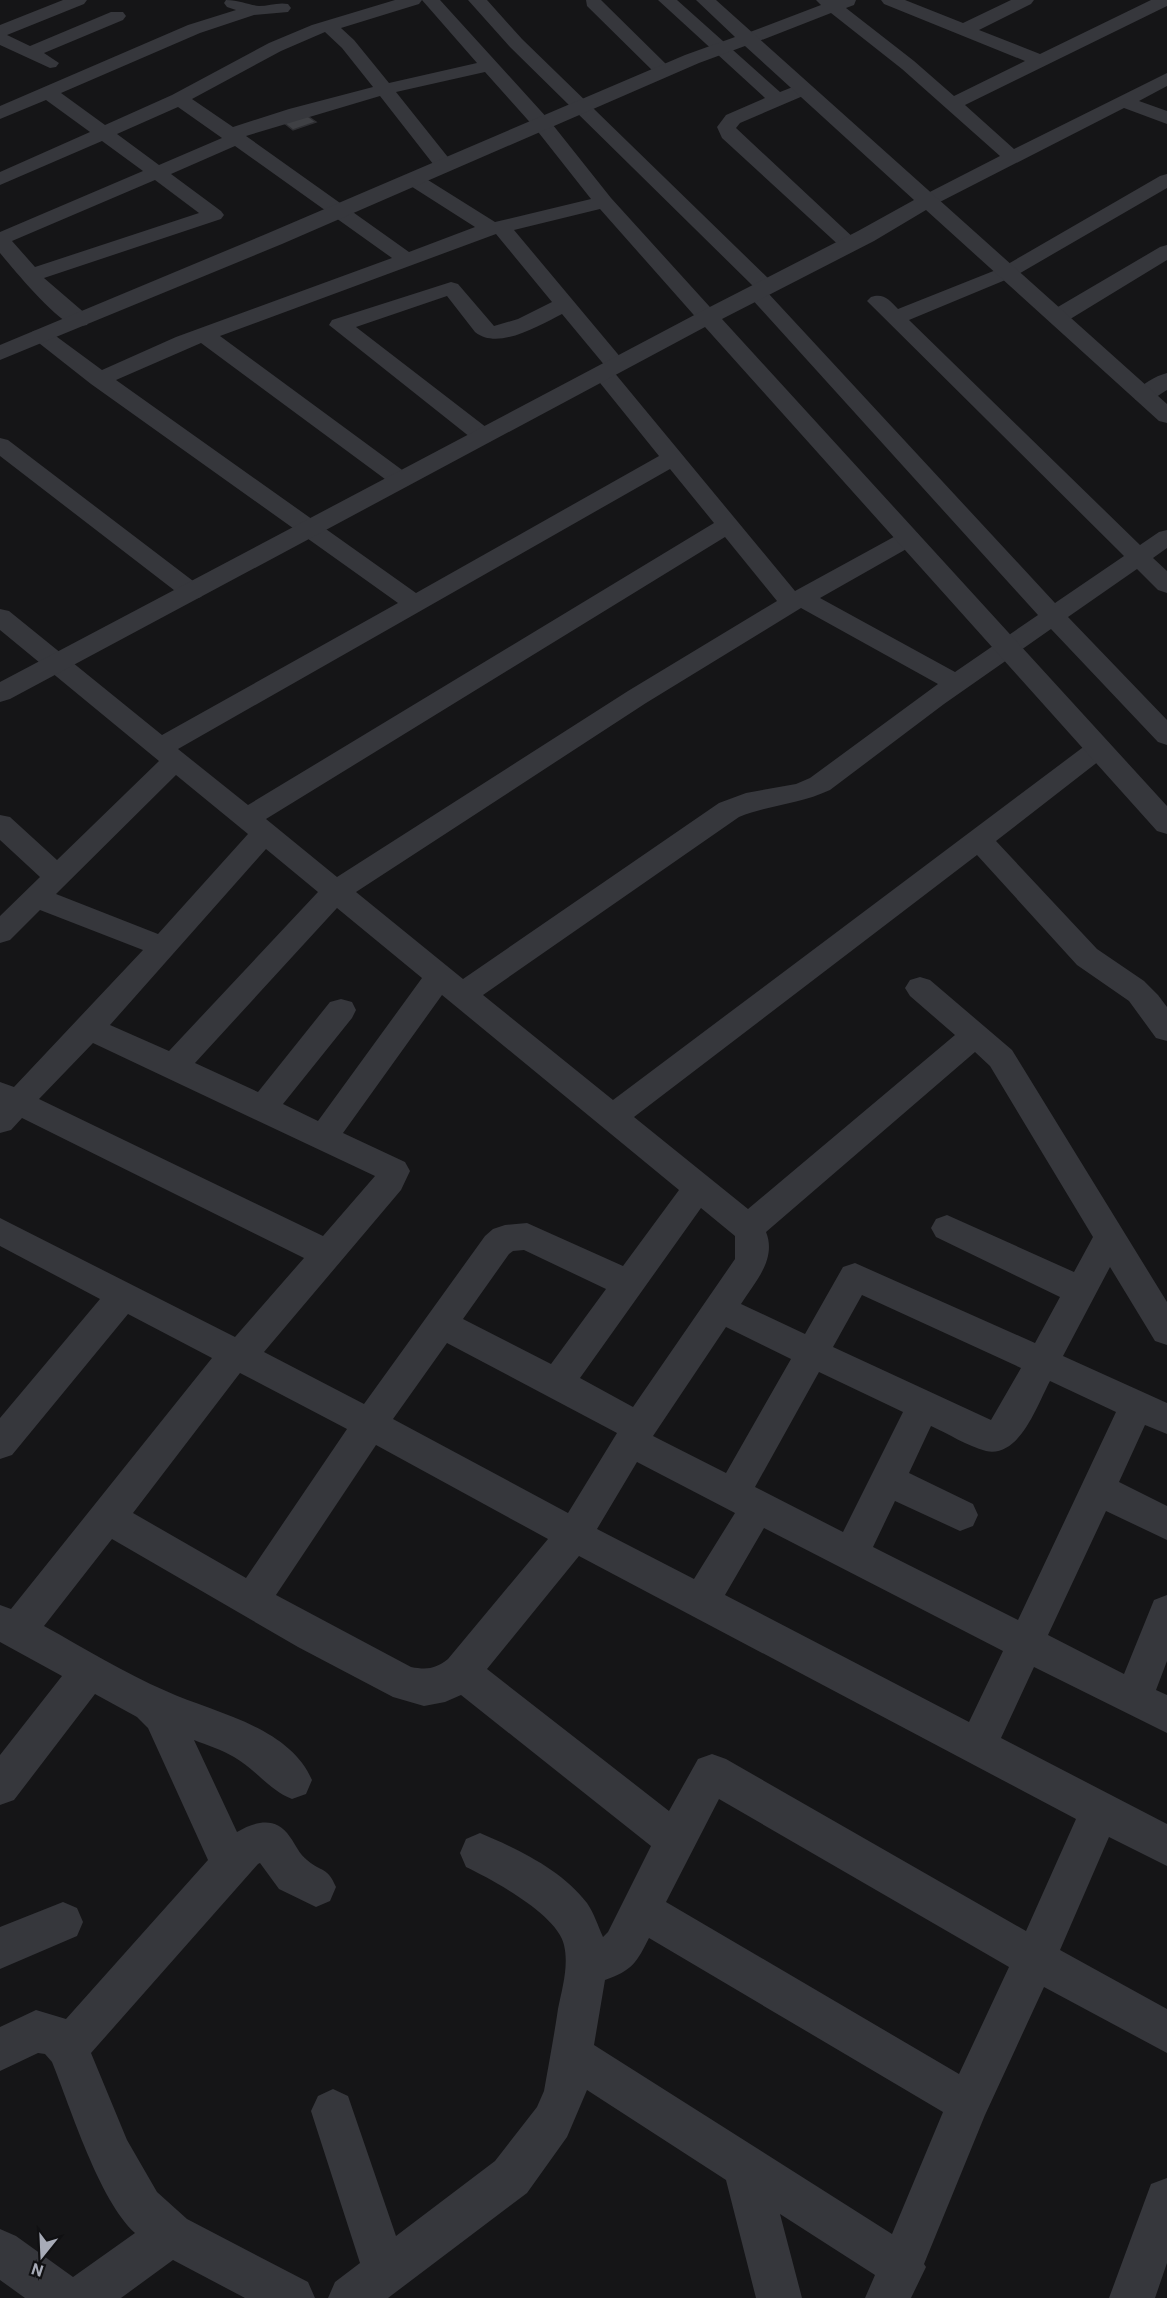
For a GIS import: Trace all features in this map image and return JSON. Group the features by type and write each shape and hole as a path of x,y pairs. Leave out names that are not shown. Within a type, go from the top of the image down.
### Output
{"street":[{"path":"0,31 78,0"},
{"path":"225,0 252,10 264,11 284,3 348,44 444,165"},
{"path":"0,179 179,99 276,47 323,28 413,0"},
{"path":"430,0 542,124 604,202 1167,824"},
{"path":"667,0 778,100"},
{"path":"705,0 927,201 1059,316 1167,416"},
{"path":"2,351 338,211 663,71 748,39 829,3 851,0"},
{"path":"890,0 1040,62"},
{"path":"964,30 1025,0"},
{"path":"953,104 1166,0"},
{"path":"483,1 516,43 761,290 1053,616 1167,736"},
{"path":"592,2 663,71"},
{"path":"829,3 908,65 1014,158"},
{"path":"0,112 194,29 252,10"},
{"path":"31,52 117,16"},
{"path":"0,38 31,52 76,79"},
{"path":"79,320 44,290 0,240 289,114 383,89 490,66"},
{"path":"0,693 609,369 850,244 927,201 1167,79"},
{"path":"803,89 733,119 726,127 729,134 850,244"},
{"path":"31,274 214,215 48,92"},
{"path":"179,99 235,136 407,260"},
{"path":"1125,102 1167,118"},
{"path":"413,179 496,228 522,250 565,304 673,458 796,600 956,683"},
{"path":"895,318 1008,272 1167,180"},
{"path":"99,379 204,335 496,228 604,202"},
{"path":"1059,316 1167,251"},
{"path":"483,436 340,325 452,288 489,332 508,330 565,304"},
{"path":"878,301 1167,585"},
{"path":"204,335 401,480"},
{"path":"41,336 414,603"},
{"path":"1144,396 1167,380"},
{"path":"0,445 192,592"},
{"path":"0,933 58,877 167,755 414,603 673,458"},
{"path":"328,1254 6,1106 88,1028 163,947 255,826 729,525"},
{"path":"323,1137 450,986 729,810 756,800 802,792 820,784 956,683 1139,559 1167,537"},
{"path":"174,1066 335,892 637,697 796,600 909,538"},
{"path":"0,617 748,1228 753,1240 751,1262 635,1435 574,1535 461,1672 444,1684 424,1688 406,1684 251,1601 107,1517"},
{"path":"611,1118 1099,748"},
{"path":"3,831 58,877"},
{"path":"979,840 1087,957 1104,972 1135,989 1144,998 1167,1030"},
{"path":"37,898 163,947"},
{"path":"920,988 1000,1058 1167,1331"},
{"path":"263,1108 341,1010"},
{"path":"88,1028 174,1066 394,1171 390,1181 328,1254 237,1355 107,1517 8,1627 151,1704 247,1743 267,1756 292,1780"},
{"path":"748,1228 975,1035"},
{"path":"557,1383 698,1188"},
{"path":"946,1228 1081,1291"},
{"path":"251,1601 370,1424 497,1245 505,1238 514,1235 527,1236 628,1284"},
{"path":"720,1309 988,1436 1000,1435 1008,1426 1109,1238"},
{"path":"5,1242 123,1295 1167,1846"},
{"path":"701,1602 745,1499 813,1352 855,1277 1152,1412 1097,1489 977,1747"},
{"path":"0,1443 123,1295"},
{"path":"441,1324 557,1383 635,1435 745,1499 1167,1716"},
{"path":"851,1554 924,1405"},
{"path":"887,1480 960,1515"},
{"path":"1097,1489 1167,1524"},
{"path":"1134,1698 1167,1612"},
{"path":"0,1786 89,1671"},
{"path":"461,1672 675,1840"},
{"path":"151,1704 162,1715 231,1864"},
{"path":"587,1966 610,1958 623,1947 675,1840 712,1773 1035,1959 1167,2032"},
{"path":"571,2055 746,2166 896,2282 969,2103 1100,1811"},
{"path":"68,2048 231,1864 244,1850 256,1842 267,1841 275,1847 288,1870 302,1881 316,1887"},
{"path":"351,2298 512,2177 552,2122 564,2092 587,1966 585,1944 574,1919 552,1896 504,1864 480,1853"},
{"path":"641,1910 969,2103"},
{"path":"0,1948 63,1922"},
{"path":"0,2050 36,2031 57,2036 68,2048 111,2155 141,2208 171,2235 292,2298"},
{"path":"333,2111 385,2272"},
{"path":"746,2166 779,2298"},
{"path":"1132,2298 1167,2200"},
{"path":"82,2298 171,2235"},
{"path":"0,2252 63,2298"}],"building":[{"path":"306,115 316,122 293,130 283,122"}]}
